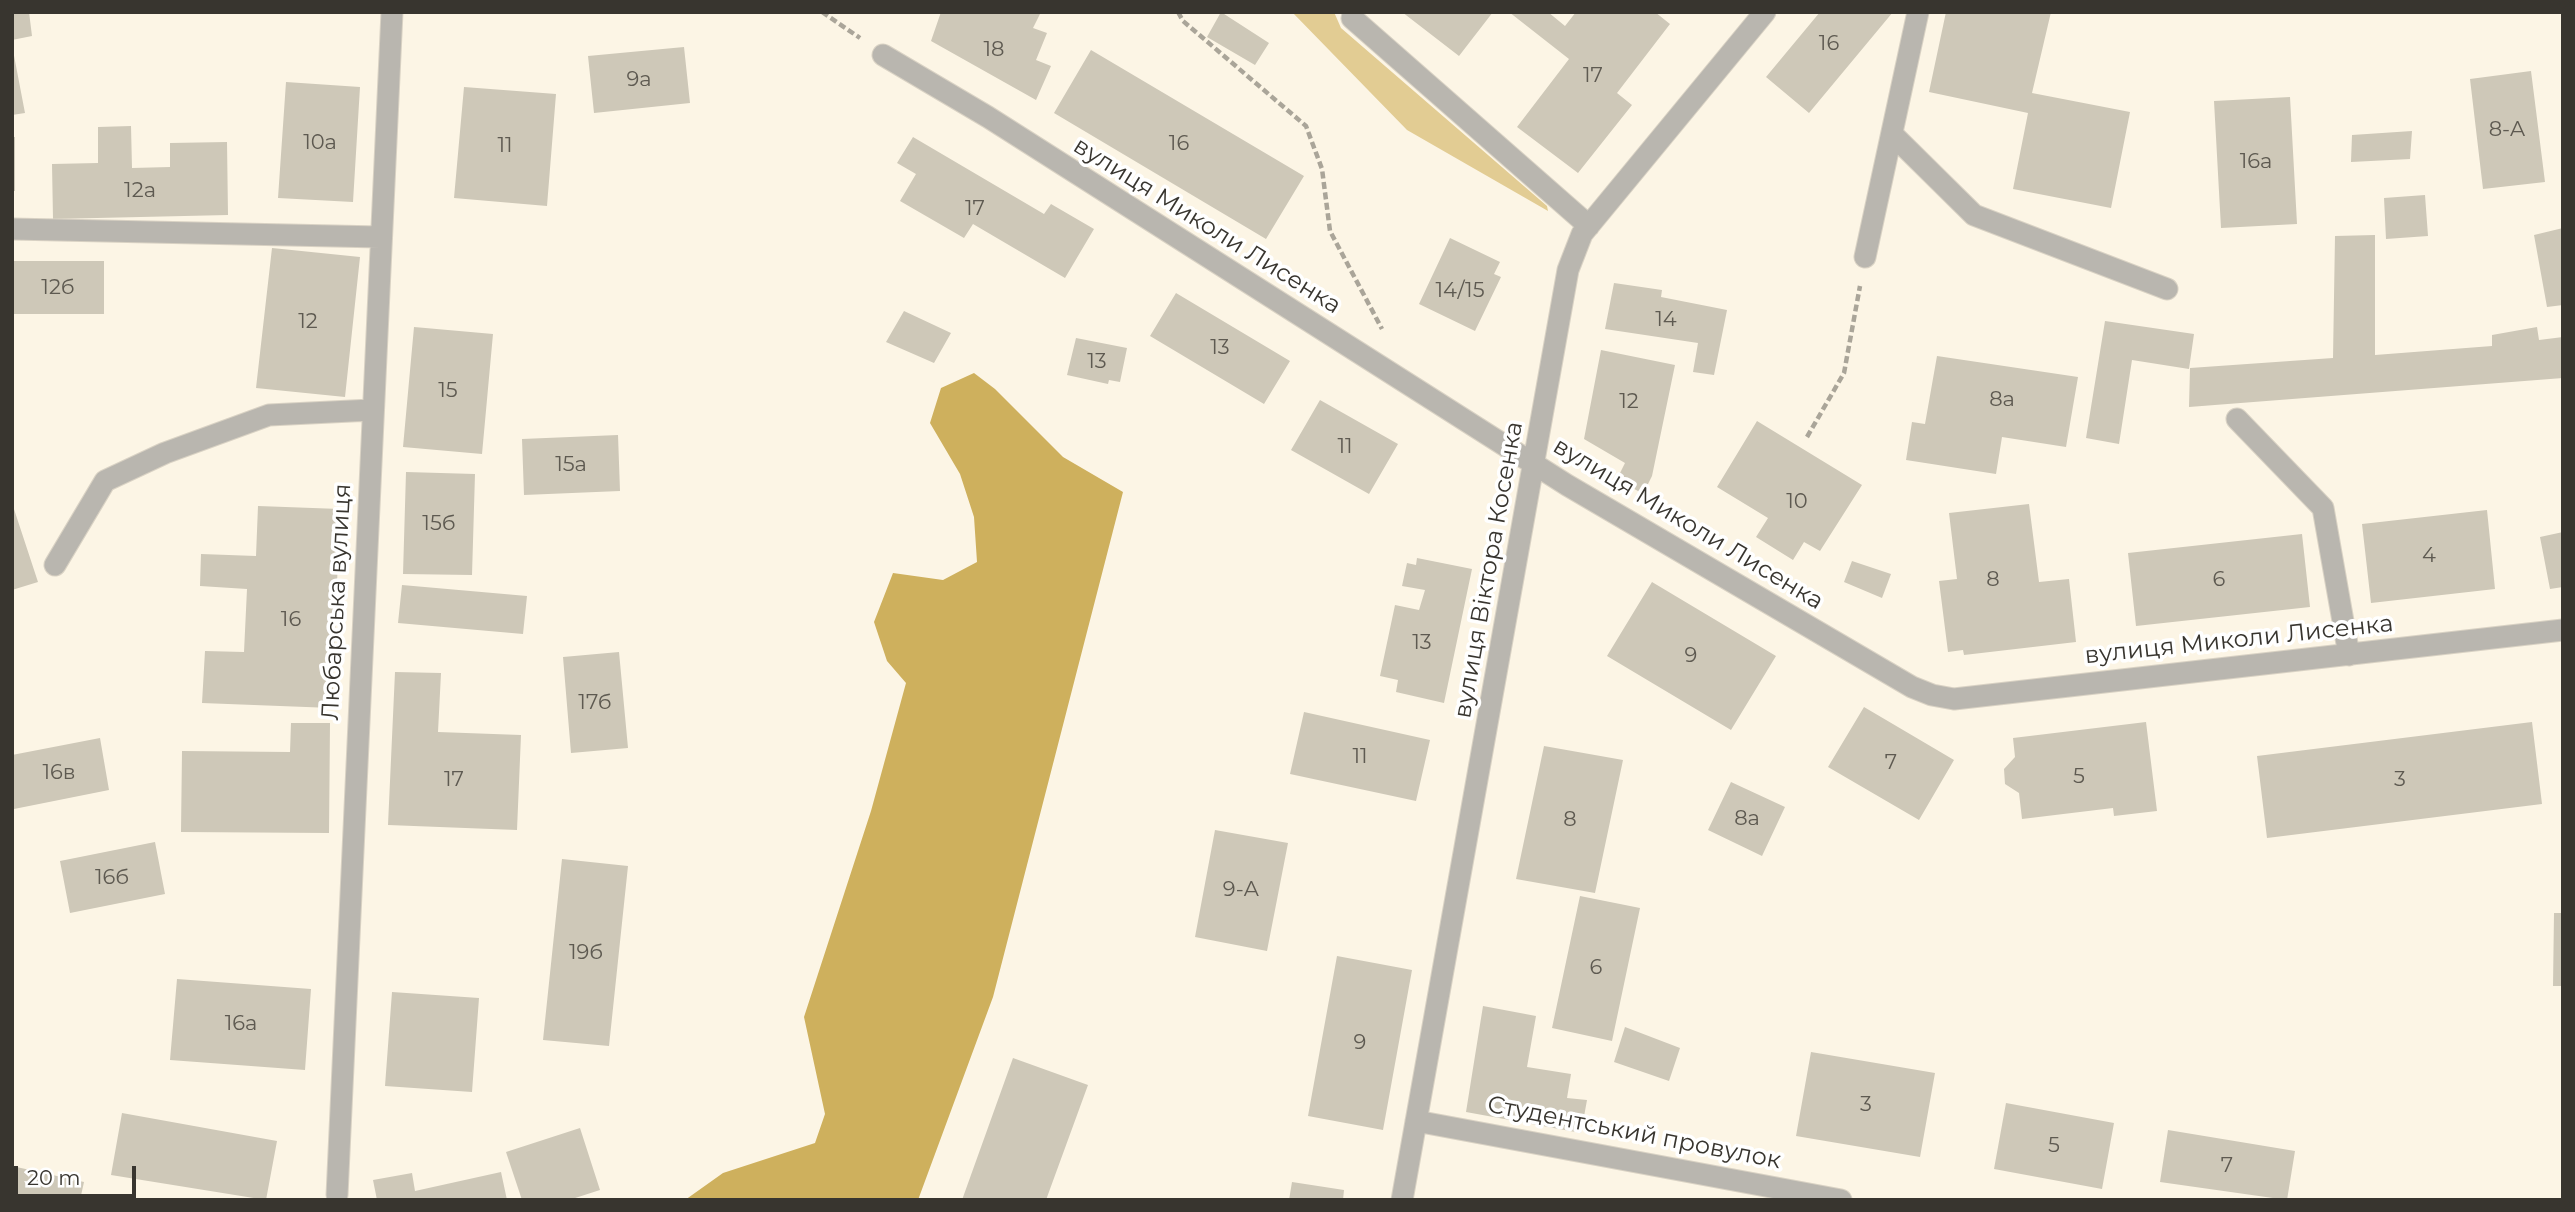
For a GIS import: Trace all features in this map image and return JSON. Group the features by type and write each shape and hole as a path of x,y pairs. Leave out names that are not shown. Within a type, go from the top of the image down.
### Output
{"street":[{"name":"Любарська вулиця","path":"337,1195 392,12"},
{"name":"вулиця Віктора Косенка","path":"1402,1200 1568,270 1589,226 1765,12"},
{"path":"1865,257 1917,12"},
{"path":"1352,18 1589,226"},
{"name":"вулиця Миколи Лисенка","path":"883,55 988,117 1535,465 1912,687 1932,695 1954,699 2563,629"},
{"path":"1892,134 1974,215 2167,289"},
{"path":"12,229 380,237"},
{"path":"55,565 105,481 165,453 269,415 372,410"},
{"path":"2237,419 2323,508 2349,655"},
{"name":"Студентський провулок","path":"1416,1121 1841,1200"}],"path":[{"path":"822,12 883,55"},
{"path":"1178,12 1183,21 1306,126 1322,169 1330,231 1380,324 1403,380"},
{"path":"1807,437 1844,373 1865,257"}],"shaded area":[{"path":"1292,12 1334,12 1341,28 1547,206 1548,211 1407,130"},
{"path":"974,373 995,389 1063,457 1123,492 993,997 918,1200 685,1200 723,1173 815,1143 825,1114 804,1017 871,811 906,683 887,661 874,622 893,573 943,580 977,562 974,517 960,474 930,423 941,388"}],"building":[{"path":"12,12 29,12 32,36 12,40"},
{"path":"941,12 1041,12 1033,28 1047,33 1036,60 1051,66 1036,100 931,41"},
{"path":"1221,12 1269,43 1255,65 1207,37"},
{"path":"1402,12 1493,12 1459,56"},
{"path":"1509,12 1548,12 1565,26 1576,12 1655,12 1670,24 1617,93 1632,105 1578,173 1517,127 1569,59"},
{"path":"1820,12 1893,12 1809,113 1766,77"},
{"path":"1946,12 2051,12 2032,93 2130,112 2111,208 2013,189 2028,113 1929,92"},
{"path":"12,45 25,113 12,115"},
{"path":"684,47 690,103 594,113 588,56"},
{"path":"1091,50 1304,176 1266,239 1054,113"},
{"path":"2531,71 2545,182 2483,189 2470,79"},
{"path":"286,82 360,87 353,202 278,198"},
{"path":"464,87 556,94 547,206 454,198"},
{"path":"2290,97 2297,224 2221,228 2214,101"},
{"path":"131,126 132,168 170,167 170,143 227,142 228,215 53,219 52,164 98,163 98,127"},
{"path":"2412,131 2410,159 2351,162 2352,135"},
{"path":"12,137 15,137 15,191 12,191"},
{"path":"913,137 1044,214 1051,204 1094,229 1065,278 973,224 964,238 900,201 916,174 897,163"},
{"path":"2425,195 2428,236 2386,239 2384,198"},
{"path":"2563,228 2563,305 2547,307 2534,235"},
{"path":"2375,235 2375,355 2492,346 2492,335 2537,327 2539,340 2563,337 2563,378 2189,407 2190,368 2333,358 2335,236"},
{"path":"1450,238 1500,262 1494,274 1501,277 1475,331 1419,304"},
{"path":"272,248 360,257 345,397 256,388"},
{"path":"12,261 104,261 104,314 12,314"},
{"path":"1614,283 1662,290 1661,297 1727,310 1714,375 1693,372 1698,343 1605,329"},
{"path":"1176,293 1290,361 1264,404 1150,336"},
{"path":"904,311 951,333 934,363 886,342"},
{"path":"2105,321 2194,334 2189,369 2132,360 2119,444 2086,438"},
{"path":"414,327 493,334 482,454 403,447"},
{"path":"1076,338 1127,348 1120,382 1109,380 1108,384 1067,375"},
{"path":"1601,350 1675,365 1652,476 1643,494 1617,479 1625,463 1584,439"},
{"path":"1937,356 2078,377 2066,447 2002,437 1996,474 1906,460 1912,422 1925,424"},
{"path":"1320,400 1398,444 1369,494 1291,450"},
{"path":"1757,421 1862,485 1820,551 1804,542 1793,560 1756,537 1768,518 1717,487"},
{"path":"618,435 620,491 524,495 522,439"},
{"path":"406,472 475,474 472,575 403,574"},
{"path":"12,503 38,582 12,590"},
{"path":"2029,504 2039,582 2069,579 2076,642 1964,655 1963,650 1948,652 1939,581 1957,579 1949,513"},
{"path":"258,506 340,509 332,708 202,703 205,651 244,652 247,589 200,586 201,554 256,556"},
{"path":"2487,510 2495,589 2371,603 2362,524"},
{"path":"2563,532 2563,587 2550,589 2540,537"},
{"path":"2302,534 2310,607 2136,626 2128,553"},
{"path":"1417,558 1472,569 1444,703 1396,692 1398,680 1380,676 1395,605 1419,610 1425,590 1402,586 1407,563 1416,565"},
{"path":"1852,561 1891,574 1882,598 1844,582"},
{"path":"1652,582 1776,656 1731,730 1607,656"},
{"path":"402,585 527,596 523,634 398,623"},
{"path":"619,652 628,748 571,753 563,657"},
{"path":"395,672 441,673 438,732 521,735 517,830 388,825"},
{"path":"1864,707 1954,760 1919,820 1828,767"},
{"path":"1304,712 1430,740 1416,801 1290,774"},
{"path":"2146,722 2157,811 2114,816 2113,808 2022,819 2019,793 2005,784 2004,769 2015,757 2013,738"},
{"path":"2532,722 2542,804 2267,838 2257,756"},
{"path":"291,723 330,723 329,833 181,832 182,751 290,752"},
{"path":"100,738 109,790 14,809 12,755"},
{"path":"1544,746 1623,760 1595,893 1516,879"},
{"path":"1731,782 1785,807 1762,856 1708,830"},
{"path":"1215,830 1288,843 1267,951 1195,937"},
{"path":"155,842 165,894 70,913 60,861"},
{"path":"562,859 628,866 609,1046 543,1040"},
{"path":"1580,896 1640,908 1612,1041 1552,1028"},
{"path":"2554,913 2563,913 2563,986 2553,986"},
{"path":"1337,956 1412,970 1383,1130 1308,1116"},
{"path":"177,979 311,989 305,1070 170,1060"},
{"path":"392,992 479,998 472,1092 385,1086"},
{"path":"1483,1006 1536,1016 1527,1067 1571,1074 1567,1098 1587,1100 1581,1133 1466,1112"},
{"path":"1625,1027 1680,1048 1669,1081 1614,1062"},
{"path":"1811,1052 1935,1073 1920,1157 1796,1136"},
{"path":"1013,1058 1088,1085 1046,1200 962,1200"},
{"path":"2006,1103 2114,1123 2102,1189 1994,1169"},
{"path":"122,1113 277,1141 266,1200 111,1175"},
{"path":"580,1128 600,1190 569,1200 522,1200 506,1152"},
{"path":"2168,1130 2295,1151 2287,1200 2160,1182"},
{"path":"12,1166 84,1182 80,1200 12,1200"},
{"path":"501,1172 507,1200 377,1200 373,1180 412,1173 415,1191"},
{"path":"1292,1182 1344,1190 1343,1200 1289,1200"}]}
